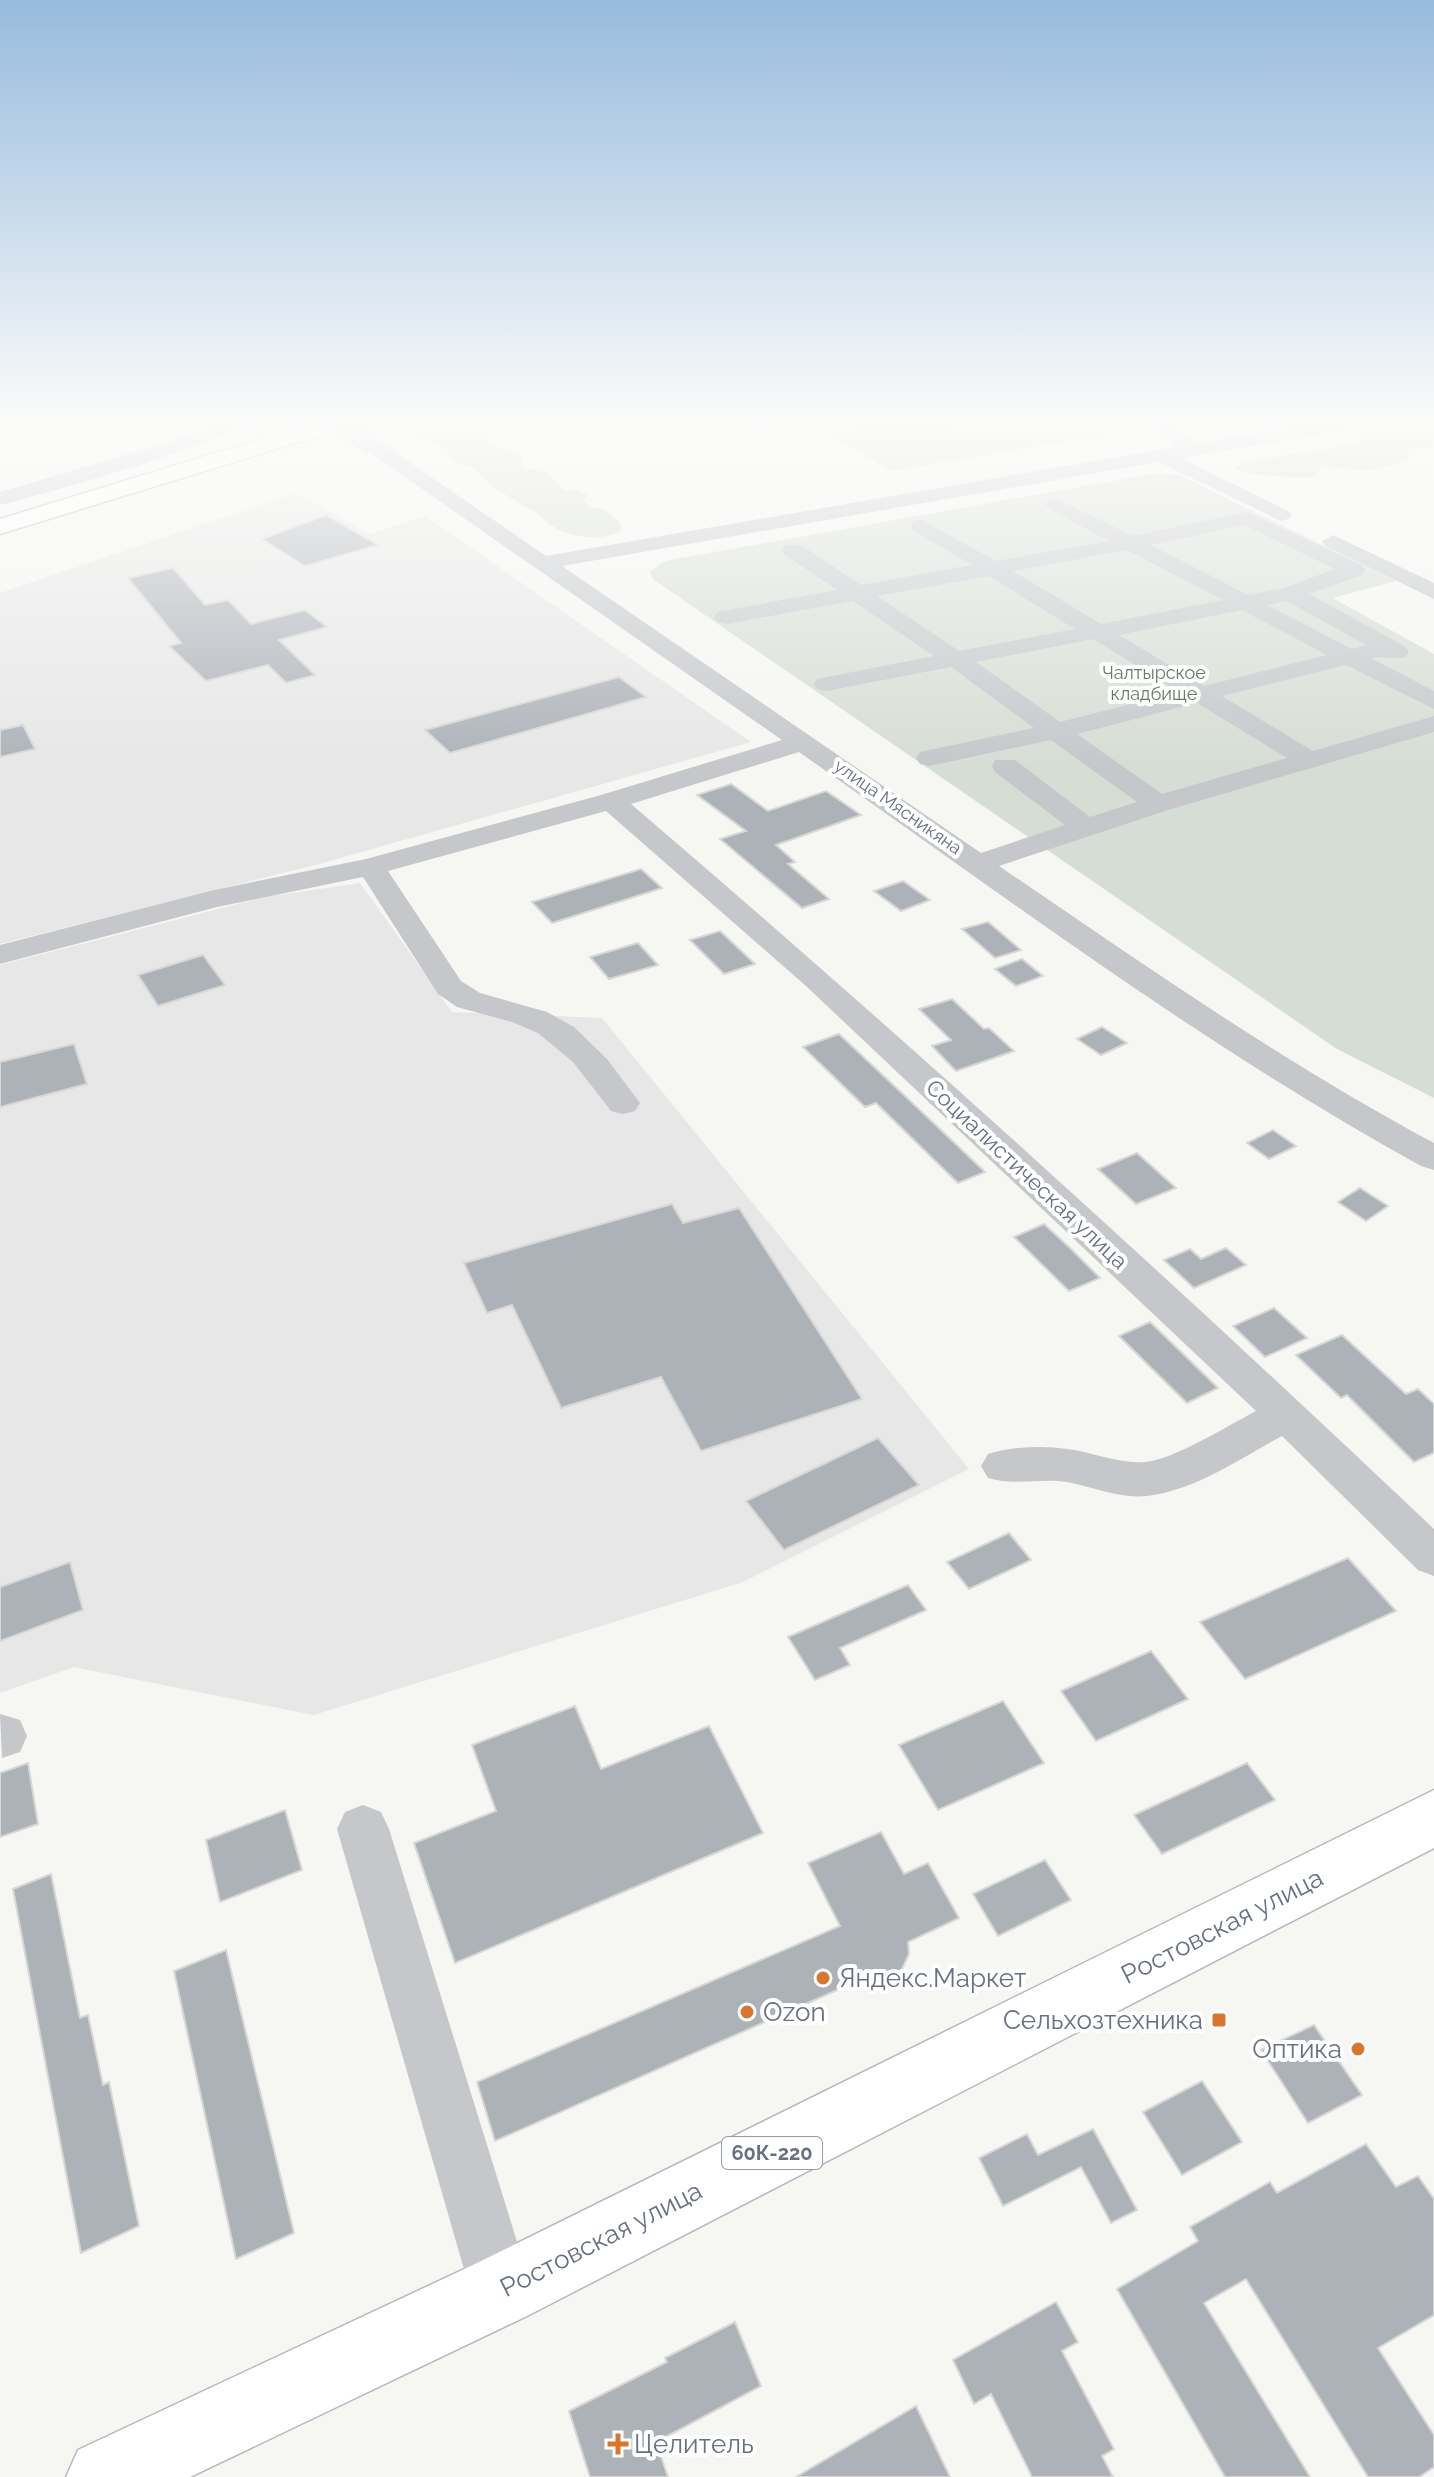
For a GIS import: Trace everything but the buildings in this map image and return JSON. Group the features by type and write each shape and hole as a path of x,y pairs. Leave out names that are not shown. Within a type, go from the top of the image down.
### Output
{"main road":[{"name":"Ростовская улица","path":"105,2477 501,2290 1434,1818"}],"street":[{"name":"улица Мясникяна","path":"504,537 1269,1064 1334,1104 1434,1158"},
{"path":"542,563 695,537"},
{"path":"939,537 1311,761"},
{"path":"1119,537 1434,701"},
{"path":"726,617 1161,537"},
{"path":"826,684 1245,603 1290,593 1354,570 1285,537"},
{"path":"1323,537 1434,592"},
{"path":"793,550 955,659 1158,804"},
{"path":"1290,593 1422,667"},
{"path":"929,758 1056,731 1387,647"},
{"path":"978,863 1158,804 1434,724"},
{"path":"0,955 214,899 370,867 611,801 804,742"},
{"path":"1005,766 1085,827"},
{"name":"Социалистическая улица","path":"611,801 817,979 1287,1415 1434,1557"},
{"path":"370,867 402,911 449,987 475,1005 512,1011 556,1029 578,1044 623,1103"},
{"path":"1003,1466 1065,1465 1122,1478 1147,1479 1176,1471 1287,1415"},
{"path":"363,1829 501,2290"}],"shaded area":[{"path":"167,537 455,537 751,742 319,864 0,944 0,593"},
{"path":"360,883 452,1012 602,1018 969,1469 743,1582 314,1715 74,1667 0,1693 0,965 265,897"}],"green space":[{"name":"Чалтырское кладбище","path":"802,537 1305,537 1396,581 1333,598 1434,654 1434,1098 1337,1049 654,580 650,572 665,561"}],"place":[{"name":"Яндекс.Маркет","path":"823,1978"},
{"name":"Ozon","path":"747,2012"},
{"name":"Сельхозтехника","path":"1219,2020"},
{"name":"Оптика","path":"1358,2049"},
{"name":"Целитель","path":"618,2444"}]}
